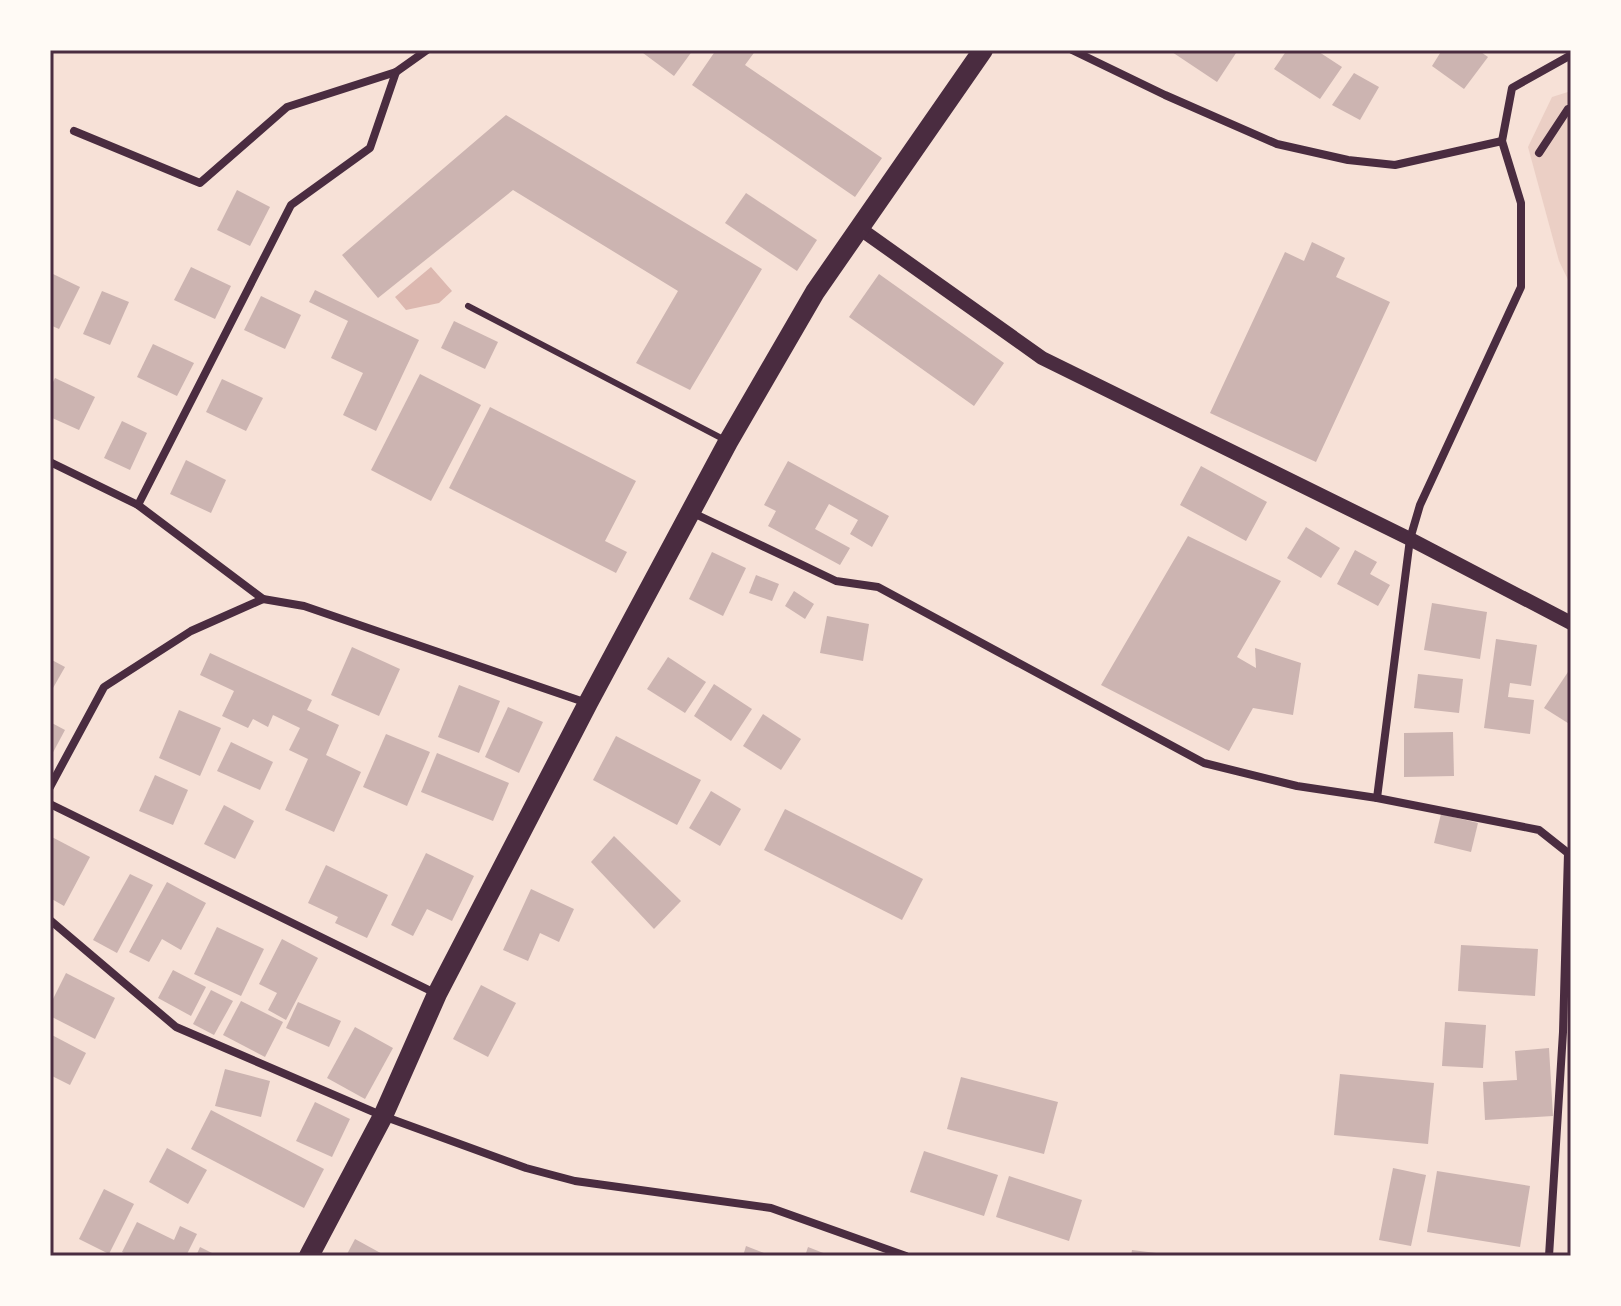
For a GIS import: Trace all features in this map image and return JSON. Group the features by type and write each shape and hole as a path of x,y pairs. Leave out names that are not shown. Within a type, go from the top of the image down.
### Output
{"main road":[{"path":"309,1256 383,1116 437,994 728,442 815,292 974,53"}],"street":[{"path":"410,50 424,52"},
{"path":"1072,50 1277,144 1348,160 1395,165 1502,141"},
{"path":"74,131 200,183 287,107 396,72 424,52"},
{"path":"1377,798 1410,539 1420,505 1521,287 1521,203 1502,141 1512,88 1571,55"},
{"path":"138,505 291,205 370,148 396,72"},
{"path":"1539,153 1571,108"},
{"path":"859,228 1042,358 1410,539 1571,623"},
{"path":"50,462 138,505 263,599 304,606 588,703"},
{"path":"690,512 836,581 878,587 1204,763 1297,786 1377,798 1539,830 1568,853 1563,1032 1549,1256"},
{"path":"50,787 104,687 191,631 263,599"},
{"path":"50,804 437,994"},
{"path":"50,920 176,1027 383,1116 526,1168 575,1181 771,1208 906,1256"}],"lane":[{"path":"468,306 728,442"}],"shaded area":[{"path":"1571,91 1571,286 1559,261 1528,147 1552,97"},
{"path":"431,267 452,291 439,303 406,310 395,297"}],"building":[{"path":"639,50 693,50 674,76"},
{"path":"716,50 756,50 745,65 882,158 855,197 692,85"},
{"path":"1169,50 1238,50 1217,82"},
{"path":"1287,50 1316,50 1342,67 1320,99 1274,69"},
{"path":"1442,50 1478,50 1488,57 1464,89 1432,66"},
{"path":"1354,73 1379,87 1360,120 1332,105"},
{"path":"506,115 762,269 690,390 636,363 678,291 513,190 378,298 342,255"},
{"path":"237,190 270,207 250,246 217,230"},
{"path":"746,193 817,240 797,271 725,223"},
{"path":"1312,242 1345,258 1336,277 1390,302 1316,462 1210,413 1285,252 1304,261"},
{"path":"191,267 231,286 215,319 174,300"},
{"path":"53,274 80,287 59,329 50,325 50,280"},
{"path":"879,274 1004,363 974,406 849,317"},
{"path":"315,290 419,340 376,431 343,415 363,373 331,358 348,321 309,302"},
{"path":"102,291 129,302 110,345 83,334"},
{"path":"261,296 301,315 285,349 244,330"},
{"path":"454,321 498,342 485,369 441,348"},
{"path":"153,344 194,363 177,396 137,377"},
{"path":"420,374 481,405 431,501 371,470"},
{"path":"55,378 95,397 79,430 50,417 50,388"},
{"path":"222,379 263,398 246,431 206,412"},
{"path":"490,407 636,481 605,541 627,552 616,573 449,488"},
{"path":"122,421 147,433 130,470 104,458"},
{"path":"186,460 226,480 211,513 170,494"},
{"path":"788,461 889,516 872,547 850,534 858,520 829,504 815,529 850,548 840,565 768,526 776,511 764,505"},
{"path":"1201,466 1267,502 1246,541 1180,505"},
{"path":"1306,527 1340,548 1321,578 1287,558"},
{"path":"1188,536 1281,581 1237,657 1256,668 1255,648 1301,663 1293,715 1253,708 1229,751 1101,685"},
{"path":"1355,550 1377,562 1370,574 1390,585 1378,606 1337,584"},
{"path":"712,552 746,568 723,616 689,599"},
{"path":"756,575 779,584 772,601 749,593"},
{"path":"794,591 814,604 805,619 785,606"},
{"path":"1432,603 1487,612 1480,659 1424,650"},
{"path":"827,616 869,624 863,661 820,653"},
{"path":"1496,639 1537,645 1531,686 1510,683 1508,697 1534,700 1530,734 1484,728"},
{"path":"352,647 400,669 379,716 331,695"},
{"path":"210,653 312,700 307,710 339,725 326,755 361,772 334,832 285,810 308,759 289,750 300,728 273,715 268,727 253,719 248,728 222,716 234,691 200,675"},
{"path":"668,657 706,682 685,713 647,689"},
{"path":"50,659 65,667 53,688 50,686"},
{"path":"1568,672 1571,674 1571,725 1544,708"},
{"path":"1418,674 1463,679 1459,713 1414,708"},
{"path":"714,684 752,709 731,741 694,716"},
{"path":"459,685 500,701 479,753 438,737"},
{"path":"508,707 543,722 519,773 485,757"},
{"path":"179,710 221,728 200,776 159,758"},
{"path":"763,714 801,739 781,770 743,746"},
{"path":"50,722 65,730 50,758"},
{"path":"1453,732 1454,776 1404,777 1404,733"},
{"path":"386,734 430,752 407,806 363,787"},
{"path":"616,736 701,780 677,825 593,780"},
{"path":"231,742 273,762 260,790 217,771"},
{"path":"437,753 509,783 493,821 421,792"},
{"path":"155,775 188,790 173,825 139,811"},
{"path":"711,791 741,809 720,846 689,828"},
{"path":"224,805 254,821 235,859 204,844"},
{"path":"785,809 923,879 902,920 764,850"},
{"path":"1441,814 1478,823 1471,852 1434,843"},
{"path":"50,836 90,857 64,906 50,898"},
{"path":"614,836 681,901 654,929 591,862"},
{"path":"426,853 474,876 452,921 427,909 413,936 391,925"},
{"path":"326,865 388,895 367,938 335,923 338,917 308,903"},
{"path":"130,874 153,885 117,953 93,940"},
{"path":"167,882 206,903 181,950 162,939 149,962 129,952"},
{"path":"531,889 574,909 559,942 540,933 528,961 503,950"},
{"path":"217,927 264,949 241,996 194,974"},
{"path":"282,939 318,958 286,1020 268,1010 277,993 259,984"},
{"path":"1461,945 1538,949 1535,996 1458,991"},
{"path":"173,970 206,987 191,1016 158,998"},
{"path":"66,973 115,998 95,1039 50,1016 50,1005"},
{"path":"481,985 516,1003 488,1057 453,1039"},
{"path":"211,990 233,1001 214,1035 193,1024"},
{"path":"241,1001 283,1022 265,1057 223,1035"},
{"path":"298,1002 341,1021 329,1047 286,1028"},
{"path":"1445,1022 1486,1025 1483,1068 1442,1066"},
{"path":"355,1027 393,1048 365,1099 327,1078"},
{"path":"50,1034 86,1053 70,1085 50,1075"},
{"path":"1549,1048 1553,1116 1485,1120 1483,1082 1517,1080 1515,1051"},
{"path":"225,1069 270,1081 261,1117 215,1106"},
{"path":"1340,1074 1434,1083 1428,1144 1334,1135"},
{"path":"961,1077 1058,1102 1044,1154 947,1129"},
{"path":"315,1102 350,1119 332,1157 296,1141"},
{"path":"211,1110 324,1169 304,1208 191,1149"},
{"path":"167,1148 207,1170 188,1204 149,1182"},
{"path":"924,1151 998,1175 984,1216 910,1192"},
{"path":"1393,1168 1426,1175 1411,1246 1379,1240"},
{"path":"1437,1171 1530,1186 1520,1247 1427,1232"},
{"path":"1009,1176 1082,1200 1069,1241 996,1217"},
{"path":"104,1189 134,1204 109,1254 79,1239"},
{"path":"137,1222 174,1240 180,1226 197,1234 186,1256 130,1256 122,1252"},
{"path":"355,1239 386,1256 346,1256"},
{"path":"746,1246 772,1256 743,1256"},
{"path":"200,1247 218,1256 196,1256"},
{"path":"808,1247 831,1256 805,1256"},
{"path":"1132,1250 1164,1254 1164,1256 1131,1256"}]}
